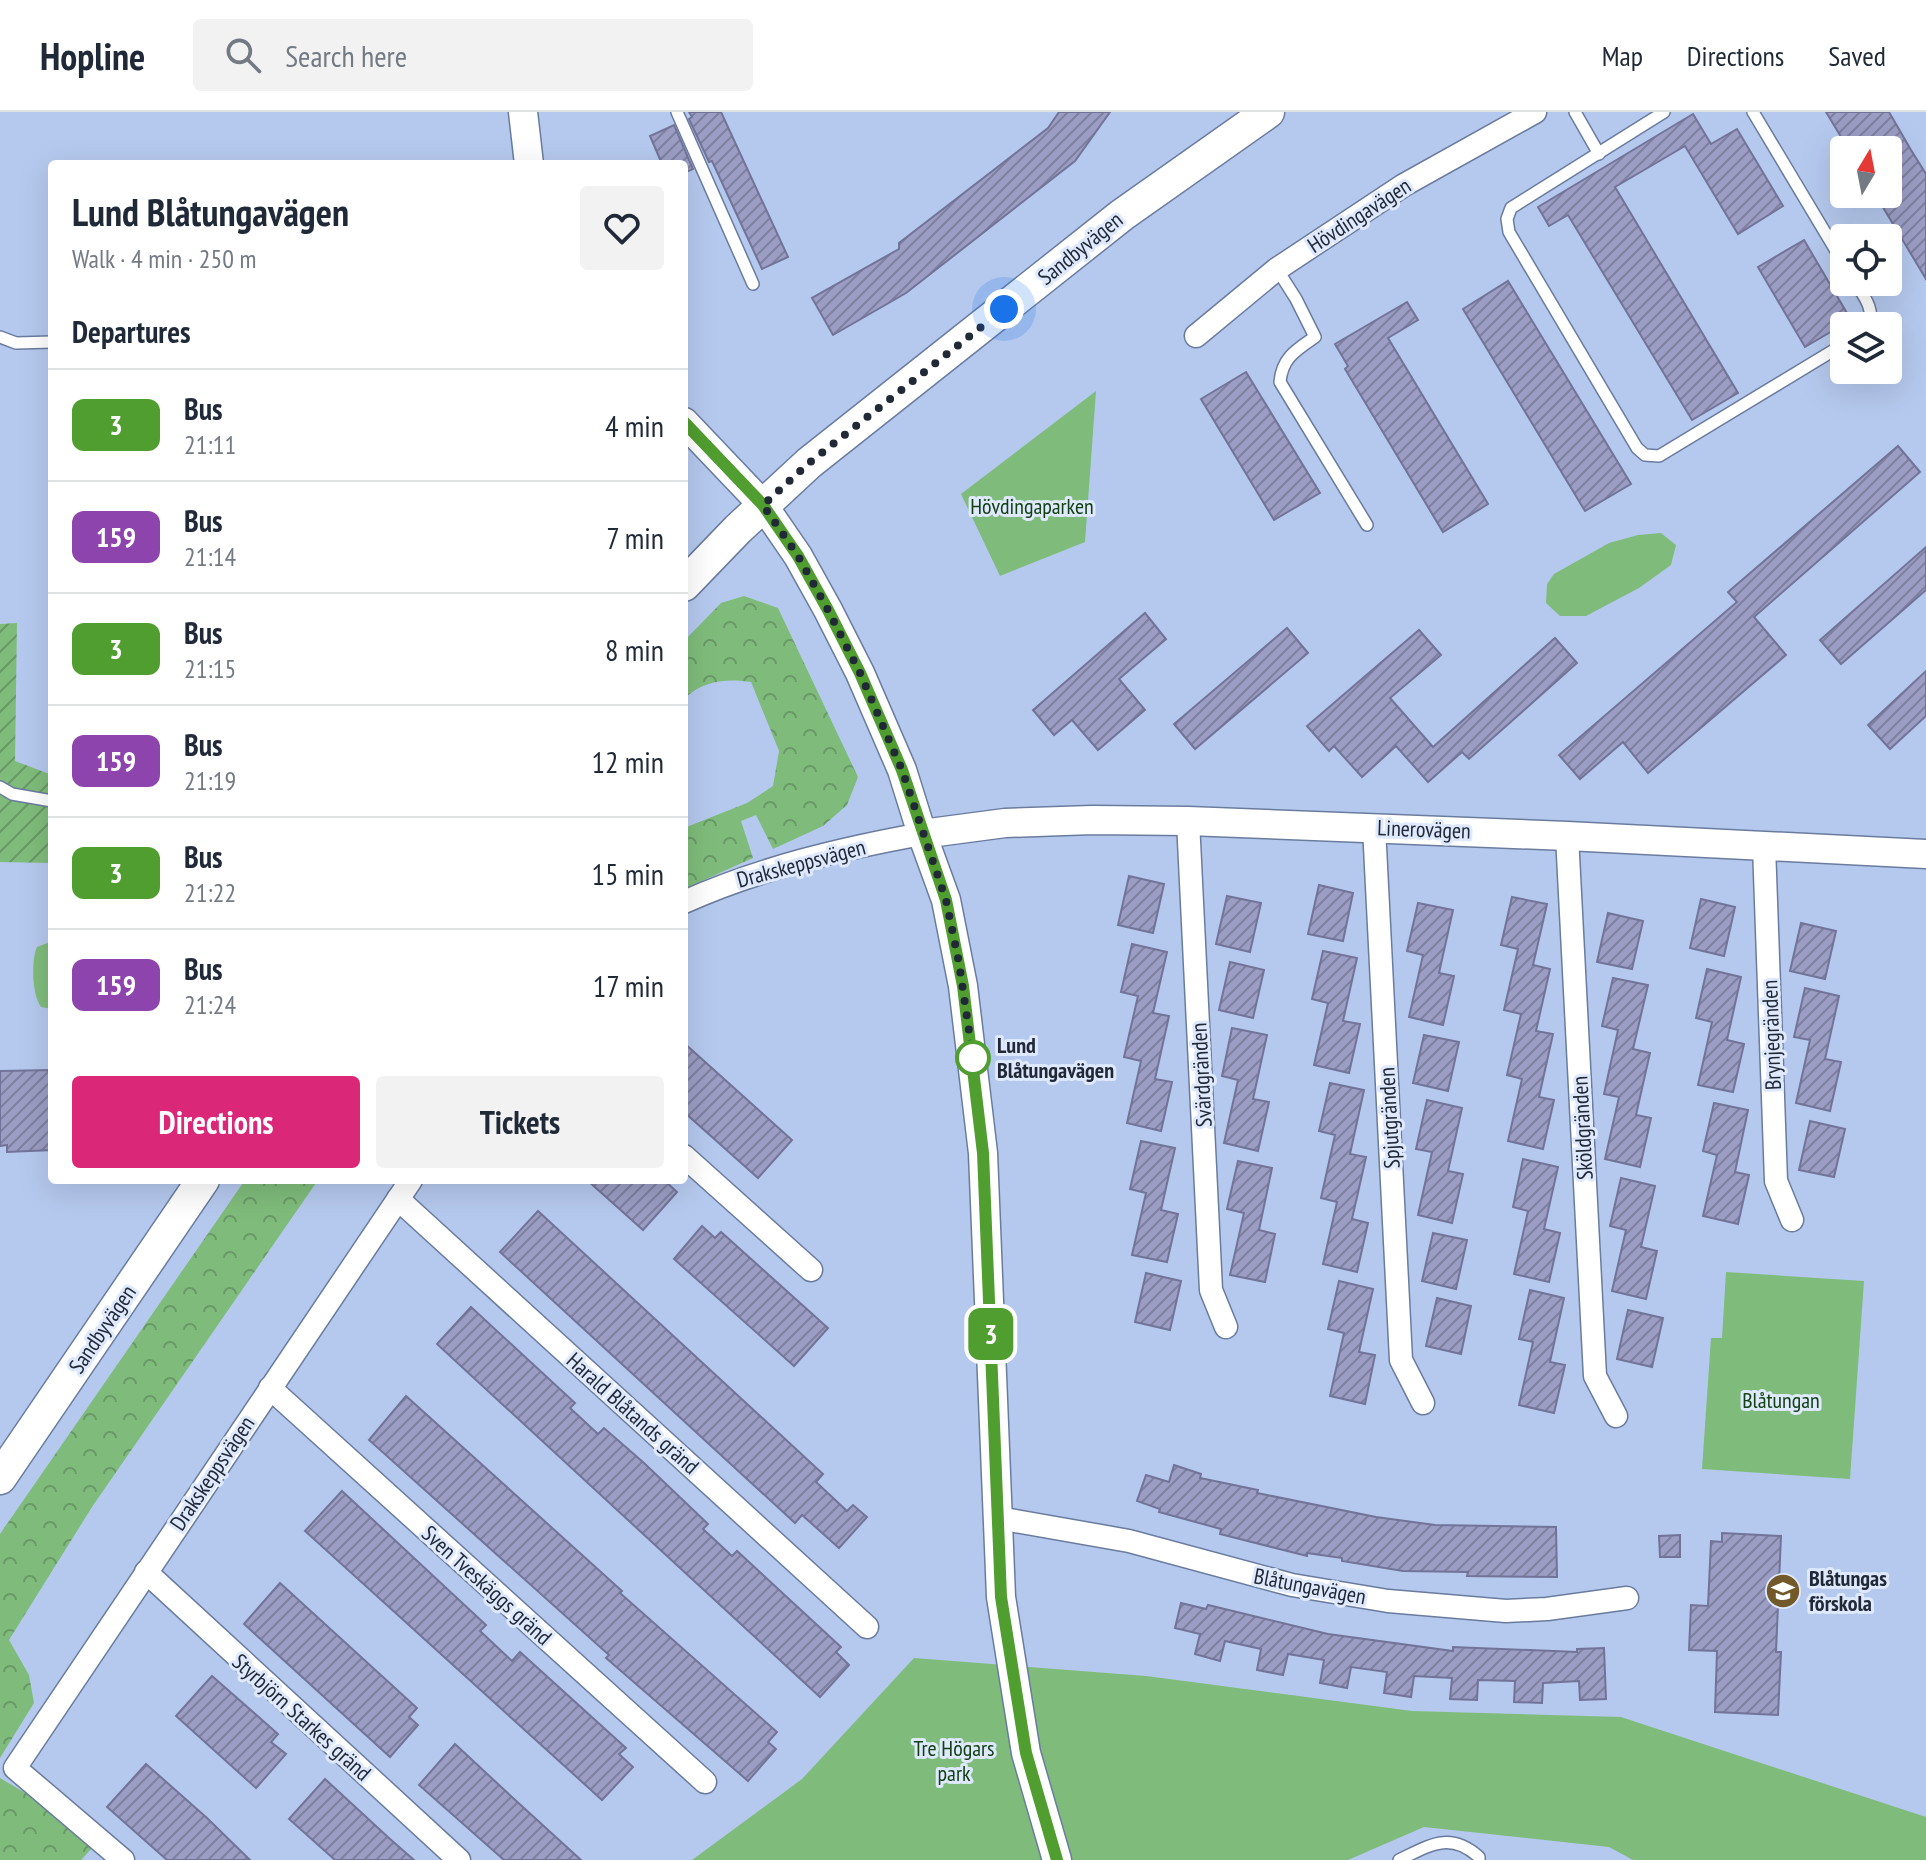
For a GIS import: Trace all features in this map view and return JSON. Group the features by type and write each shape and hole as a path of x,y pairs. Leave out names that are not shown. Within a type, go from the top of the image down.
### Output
{"main road":[{"name":"Sandbyvägen","path":"688,581 809,463 1122,215 1268,112"},
{"name":"Sandbyvägen","path":"0,1478 200,1184"}],"street":[{"path":"523,112 529,160"},
{"name":"Hövdingavägen","path":"1196,336 1277,269 1404,185 1535,112"},
{"path":"688,426 763,505 807,570 860,673 902,770 946,900 955,941 982,1137 1001,1597 1018,1714 1057,1860"},
{"name":"Linerovägen","path":"922,834 1005,823 1188,821 1926,854"},
{"name":"Svärdgränden","path":"1188,821 1211,1290 1226,1327"},
{"name":"Spjutgränden","path":"1374,827 1401,1360 1423,1403"},
{"name":"Drakskeppsvägen","path":"688,900 790,862 922,834"},
{"name":"Sköldgränden","path":"1567,836 1595,1376 1616,1416"},
{"name":"Brynjegränden","path":"1764,846 1776,1181 1792,1220"},
{"path":"688,1160 811,1270"},
{"name":"Drakskeppsvägen","path":"123,1860 15,1768 408,1184"},
{"name":"Harald Blåtands gränd","path":"398,1199 867,1627"},
{"name":"Sven Tveskäggs gränd","path":"270,1388 705,1782"},
{"name":"Blåtungavägen","path":"998,1518 1129,1541 1292,1585 1388,1601 1506,1611 1627,1598"},
{"name":"Styrbjörn Starkes gränd","path":"146,1572 459,1860"}],"lane":[{"path":"677,112 753,284"},
{"path":"1575,112 1599,154"},
{"path":"1664,112 1511,208 1507,219 1509,232 1637,448 1645,455 1659,456 1830,352"},
{"path":"1753,112 1830,241"},
{"path":"1277,269 1315,337 1287,357 1280,382 1367,525"},
{"path":"0,337 16,343 48,342"},
{"path":"0,787 12,794 48,800"},
{"path":"1405,1859 1436,1842 1467,1846 1479,1860"}],"green space":[{"name":"Hövdingaparken","path":"1096,391 1085,542 1000,576 961,494"},
{"path":"1661,533 1676,545 1671,565 1639,588 1586,616 1560,616 1546,603 1547,584 1554,574 1609,543"},
{"path":"744,596 778,608 858,777 847,805 823,826 773,849 756,815 741,821 753,858 688,887 688,826 747,803 773,786 779,751 751,682 715,682 688,696 688,637 721,603"},
{"path":"17,623 15,761 48,773 48,863 0,862 0,624"},
{"path":"48,943 48,1008 41,1007 36,995 33,978 37,947"},
{"path":"242,1184 315,1184 92,1507 9,1640 29,1675 34,1703 0,1758 0,1534"},
{"name":"Blåtungan","path":"1726,1272 1864,1281 1850,1479 1702,1469 1711,1338 1722,1338"},
{"name":"Tre Högars park","path":"914,1658 1146,1676 1412,1711 1621,1717 1926,1817 1926,1860 1633,1860 1609,1847 1424,1827 1348,1860 692,1860 802,1779"},
{"path":"0,1778 49,1807 92,1848 81,1860 0,1860"}],"building":[{"path":"689,112 721,112 788,257 762,269 689,119 692,117"},
{"path":"1059,112 1110,112 1075,161 906,293 833,335 812,298 899,249 899,243 1048,128"},
{"path":"1826,112 1889,112 1926,174 1926,279 1902,239 1902,224 1893,224 1883,208 1902,208 1902,136 1841,136"},
{"path":"1693,114 1711,144 1737,129 1783,206 1738,234 1685,146 1615,187 1738,393 1692,420 1568,215 1549,226 1538,207"},
{"path":"674,125 693,169 688,171 688,160 660,160 650,136"},
{"path":"1804,240 1830,284 1830,296 1837,296 1846,312 1830,312 1830,332 1805,347 1758,267"},
{"path":"1508,281 1631,484 1585,511 1463,309"},
{"path":"1407,302 1418,320 1388,338 1488,504 1443,532 1345,369 1348,366 1335,344"},
{"path":"1246,372 1320,493 1274,520 1201,399"},
{"path":"1898,446 1920,472 1754,617 1786,655 1648,773 1623,742 1580,779 1559,755 1737,602 1728,592"},
{"path":"1926,547 1926,590 1841,664 1820,640"},
{"path":"1145,613 1166,639 1119,679 1145,710 1098,750 1072,720 1054,735 1033,710"},
{"path":"1287,628 1308,653 1195,749 1174,724"},
{"path":"1419,630 1441,655 1390,698 1433,747 1555,638 1577,663 1469,759 1462,752 1428,782 1396,746 1362,777 1334,746 1329,751 1307,726"},
{"path":"1926,671 1926,716 1890,749 1868,725"},
{"path":"1129,876 1164,884 1153,933 1118,925"},
{"path":"1319,885 1353,893 1343,941 1308,934"},
{"path":"1227,896 1261,903 1250,952 1216,944"},
{"path":"1512,897 1547,904 1533,965 1550,969 1536,1031 1553,1034 1539,1097 1554,1100 1543,1149 1508,1141 1522,1079 1507,1075 1521,1014 1504,1010 1518,949 1501,945"},
{"path":"1701,899 1735,907 1724,956 1690,948"},
{"path":"1418,903 1453,910 1439,973 1454,976 1443,1025 1409,1017 1423,955 1407,951"},
{"path":"1608,913 1643,921 1632,969 1597,962"},
{"path":"1801,923 1836,931 1825,979 1790,971"},
{"path":"1132,944 1167,952 1153,1013 1169,1016 1155,1079 1172,1082 1161,1131 1127,1123 1141,1061 1124,1057 1138,996 1121,992"},
{"path":"1323,951 1357,958 1343,1021 1360,1024 1349,1073 1314,1065 1328,1003 1312,999"},
{"path":"1230,962 1264,970 1253,1018 1219,1010"},
{"path":"1707,969 1741,977 1727,1040 1744,1044 1733,1092 1698,1085 1712,1022 1696,1018"},
{"path":"1613,978 1648,985 1633,1049 1650,1053 1636,1115 1651,1118 1640,1167 1605,1159 1619,1097 1604,1094 1618,1030 1602,1026"},
{"path":"1805,988 1839,996 1825,1059 1841,1062 1830,1111 1796,1103 1810,1040 1794,1037"},
{"path":"1232,1028 1267,1035 1253,1099 1269,1102 1258,1151 1224,1143 1238,1080 1222,1076"},
{"path":"1424,1035 1459,1042 1448,1091 1413,1083"},
{"path":"688,1047 792,1140 758,1178 688,1116"},
{"path":"48,1070 48,1150 7,1152 7,1145 0,1146 0,1071"},
{"path":"1330,1083 1364,1090 1350,1154 1366,1157 1352,1219 1368,1223 1357,1272 1323,1264 1337,1202 1321,1198 1335,1135 1319,1131"},
{"path":"1427,1100 1462,1108 1448,1171 1463,1174 1452,1223 1418,1215 1432,1152 1416,1149"},
{"path":"1714,1103 1748,1110 1735,1172 1749,1175 1738,1224 1703,1216 1717,1155 1703,1151"},
{"path":"1810,1121 1845,1129 1834,1177 1799,1170"},
{"path":"1141,1141 1175,1148 1161,1210 1178,1214 1167,1262 1132,1255 1146,1193 1130,1189"},
{"path":"1523,1159 1558,1167 1544,1229 1560,1233 1549,1282 1514,1274 1528,1211 1513,1207"},
{"path":"1238,1161 1272,1168 1259,1230 1275,1234 1265,1282 1230,1275 1244,1213 1227,1209"},
{"path":"1621,1178 1655,1186 1641,1247 1657,1251 1646,1299 1612,1291 1626,1230 1610,1226"},
{"path":"591,1184 668,1184 677,1192 643,1230"},
{"path":"538,1211 823,1474 816,1482 847,1511 853,1505 867,1517 839,1548 802,1515 795,1523 500,1252"},
{"path":"702,1226 715,1238 721,1232 828,1328 794,1366 674,1259"},
{"path":"1433,1233 1467,1240 1456,1289 1422,1281"},
{"path":"1146,1273 1181,1281 1170,1330 1135,1322"},
{"path":"1339,1281 1373,1289 1359,1352 1375,1355 1365,1404 1330,1396 1344,1333 1328,1329"},
{"path":"1530,1290 1564,1298 1550,1362 1565,1365 1554,1413 1519,1405 1533,1342 1519,1339"},
{"path":"1437,1298 1471,1306 1461,1354 1426,1346"},
{"path":"471,1307 575,1403 570,1408 598,1434 604,1428 644,1463 708,1524 703,1529 732,1556 737,1551 841,1647 836,1652 849,1665 820,1697 437,1344"},
{"path":"1628,1310 1663,1318 1652,1367 1617,1359"},
{"path":"406,1396 777,1732 768,1742 776,1749 748,1781 606,1658 609,1655 369,1440"},
{"path":"1174,1465 1201,1474 1200,1478 1258,1490 1257,1493 1376,1517 1435,1525 1556,1527 1557,1577 1467,1576 1468,1572 1403,1571 1342,1561 1342,1558 1307,1553 1307,1556 1220,1534 1221,1529 1159,1512 1160,1509 1137,1501 1146,1475 1169,1482"},
{"path":"342,1491 486,1625 480,1631 512,1661 520,1652 626,1748 619,1754 633,1767 602,1800 305,1531"},
{"path":"1722,1533 1781,1536 1776,1652 1781,1652 1778,1715 1715,1712 1717,1651 1689,1650 1691,1605 1708,1606 1711,1541 1722,1542"},
{"path":"1680,1535 1680,1557 1660,1557 1659,1536"},
{"path":"280,1583 417,1708 409,1717 418,1725 390,1757 244,1624"},
{"path":"1181,1603 1206,1609 1208,1605 1328,1634 1453,1651 1453,1647 1577,1652 1577,1649 1604,1648 1606,1699 1580,1700 1579,1681 1543,1683 1542,1703 1514,1702 1515,1681 1478,1680 1477,1700 1450,1699 1452,1678 1414,1676 1411,1697 1384,1693 1387,1672 1351,1667 1347,1688 1320,1683 1324,1660 1288,1654 1283,1675 1257,1670 1261,1649 1225,1641 1220,1661 1195,1654 1200,1634 1175,1628"},
{"path":"212,1676 278,1734 271,1742 286,1754 256,1788 176,1716"},
{"path":"455,1744 581,1860 504,1860 419,1785"},
{"path":"146,1764 250,1860 167,1860 107,1807"},
{"path":"325,1779 414,1860 335,1860 289,1819"}],"bus line":[{"name":"3","path":"688,426 763,505 807,570 860,673 902,770 946,900 963,986 983,1153 1001,1597 1026,1753 1057,1860"}],"place":[{"name":"Lund Blåtungavägen","path":"973,1058"},
{"name":"Blåtungas förskola","path":"1783,1591"}],"route":[{"path":"973,1058 946,900 902,770 860,673 828,610 807,570 763,505 809,463 1004,309"}]}
